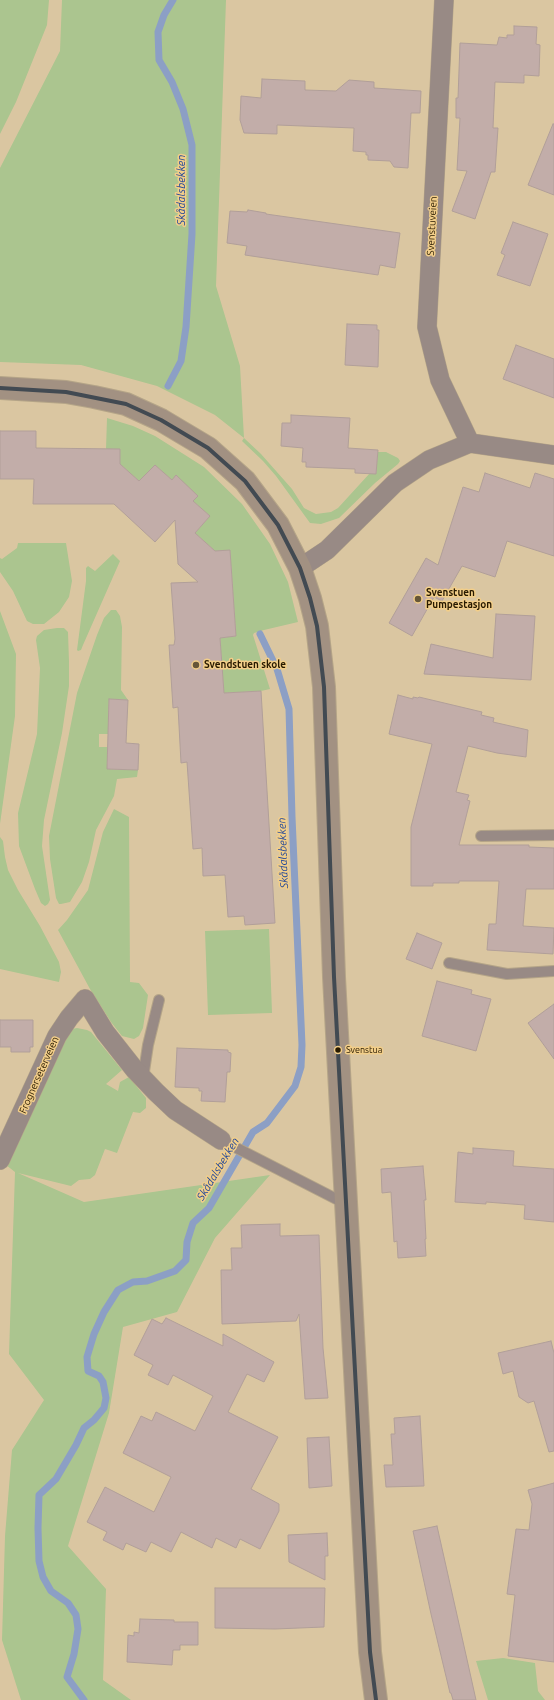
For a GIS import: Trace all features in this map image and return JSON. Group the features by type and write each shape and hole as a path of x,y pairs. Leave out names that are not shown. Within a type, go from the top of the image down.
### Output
{"main road":[{"path":"0,388 66,392 119,403 161,420 208,448 245,481 278,525 300,568 317,626 324,687 334,977 370,1652 376,1700"}],"street":[{"name":"Svenstuveien","path":"444,0 427,327 440,380 470,443"},
{"path":"300,568 327,550 395,483 429,460 470,443 554,455"},
{"name":"Frognerseterveien","path":"0,1160 57,1036 69,1018 85,999 105,1032 143,1078 175,1110 221,1140"}],"lane":[{"path":"481,836 554,835"},
{"path":"449,963 507,974 554,971"},
{"path":"143,1078 148,1045 159,1000"},
{"name":"Frognerseterveien","path":"221,1140 347,1204"}],"green space":[{"path":"0,0 49,0 47,25 16,102 0,134"},
{"path":"62,0 226,0 216,286 240,366 244,438 215,415 157,386 81,365 0,362 0,168 60,51"},
{"path":"107,418 133,426 155,436 204,467 242,504 270,544 288,582 298,622 264,630 254,633 253,635 270,689 261,691 224,693 220,638 236,636 230,551 215,551 195,533 210,516 193,501 198,496 176,476 172,480 155,465 139,481 120,464 120,449 106,449"},
{"path":"244,438 261,454 292,489 304,508 316,514 331,512 338,508 370,473 376,473 378,452 386,452 398,458 400,461 339,518 321,524 310,523 276,476 242,441"},
{"path":"18,543 66,543 72,581 69,597 59,612 44,624 33,624 27,621 13,591 0,572 0,558 2,559 17,548"},
{"path":"113,554 120,561 81,650 78,651 86,581 86,568 88,566 95,571"},
{"path":"111,610 116,610 120,616 122,627 121,690 128,700 109,699 108,734 99,734 99,747 107,747 107,769 138,770 137,777 117,779 114,796 96,830 89,862 82,882 70,902 59,904 56,898 50,859 49,836 77,693 97,635 104,618"},
{"path":"0,611 16,654 15,716 0,824"},
{"path":"64,628 68,632 69,686 62,733 44,820 42,846 50,900 45,906 41,903 19,846 18,813 37,734 40,668 36,640 37,636 44,630"},
{"path":"114,809 129,817 130,982 139,983 148,995 143,1028 139,1036 134,1039 122,1036 111,1022 90,989 58,930 88,890 103,832"},
{"path":"0,837 3,841 8,870 59,962 61,972 59,982 0,969"},
{"path":"269,929 272,1013 208,1015 205,931"},
{"path":"77,1028 91,1032 122,1070 106,1084 118,1091 120,1082 129,1077 146,1098 146,1108 140,1113 133,1112 117,1153 105,1149 95,1175 90,1179 79,1180 71,1186 18,1173 84,1202 270,1175 215,1238 177,1312 123,1327 109,1413 68,1546 106,1589 103,1680 131,1700 21,1700 2,1640 5,1536 12,1450 44,1400 9,1354 15,1172 6,1165 63,1036 72,1029"},
{"path":"503,1658 535,1663 538,1691 545,1700 488,1700 476,1661"}],"building":[{"path":"514,26 537,27 536,44 540,45 539,76 524,75 524,83 495,82 493,128 498,128 495,172 491,172 475,219 452,211 467,171 457,170 460,118 456,118 456,98 458,98 460,43 497,45 499,37 507,38 507,35 514,35"},
{"path":"262,79 305,81 305,90 336,91 349,80 374,82 374,88 421,91 420,113 411,113 408,168 394,167 390,161 368,160 368,155 366,155 366,152 353,151 354,128 277,125 277,134 244,133 240,120 241,96 261,98"},
{"path":"554,124 554,195 528,185"},
{"path":"248,210 266,214 400,233 395,268 380,265 378,275 245,255 247,246 227,243 230,211 247,212"},
{"path":"513,222 548,234 530,286 497,275 505,255 501,253"},
{"path":"347,324 377,325 377,330 379,330 378,367 345,365"},
{"path":"516,345 554,359 554,398 503,379"},
{"path":"291,415 350,418 348,448 378,450 376,474 355,473 355,469 306,467 306,462 302,462 303,448 281,446 282,423 291,423"},
{"name":"Svendstuen skole","path":"0,431 36,431 36,448 120,449 120,464 139,481 155,465 172,480 176,475 198,496 193,501 210,516 195,533 215,551 230,550 236,636 220,638 224,693 261,691 275,923 245,925 244,916 228,917 225,875 203,876 202,848 193,849 187,762 181,763 178,707 173,708 169,645 174,645 175,639 171,583 198,582 178,564 175,520 155,542 114,504 33,504 34,479 0,479"},
{"path":"485,473 530,488 535,473 554,479 554,556 507,541 495,577 462,566 442,601 434,597 412,636 389,623 426,558 438,565 463,487 479,492"},
{"path":"496,614 535,616 531,680 424,674 431,644 493,658"},
{"path":"398,695 413,699 413,697 419,697 482,712 481,715 494,718 493,722 528,730 526,757 497,753 468,746 456,792 469,795 467,800 470,801 459,845 529,845 529,847 554,848 554,889 526,889 523,926 554,928 553,954 487,950 489,924 496,924 499,881 459,881 459,883 433,883 433,886 411,886 411,827 432,744 389,734"},
{"path":"109,699 128,700 126,743 139,744 138,770 107,769"},
{"path":"417,933 442,943 432,969 406,959"},
{"path":"437,981 472,990 471,994 491,999 476,1051 422,1036"},
{"path":"554,1004 554,1059 528,1023"},
{"path":"0,1020 33,1020 33,1047 30,1047 30,1052 11,1052 11,1047 0,1047"},
{"path":"177,1048 228,1050 228,1052 231,1053 230,1072 227,1072 225,1102 201,1101 202,1091 199,1091 199,1088 175,1087"},
{"path":"473,1148 514,1151 513,1166 554,1169 554,1222 524,1219 525,1205 486,1202 486,1204 455,1202 458,1152 473,1154"},
{"path":"423,1166 426,1200 424,1200 426,1256 398,1258 397,1241 394,1242 391,1192 382,1193 381,1169"},
{"path":"280,1224 280,1236 319,1235 323,1348 328,1398 305,1399 299,1314 296,1321 222,1324 221,1270 232,1270 231,1248 242,1248 241,1225"},
{"path":"166,1318 223,1346 223,1334 274,1362 264,1382 247,1374 228,1412 278,1437 251,1489 279,1504 279,1511 260,1549 240,1539 236,1548 216,1538 212,1548 181,1532 171,1552 151,1542 146,1552 126,1543 123,1550 103,1540 107,1532 87,1522 105,1487 154,1512 171,1477 123,1453 141,1416 152,1421 156,1412 195,1431 213,1396 173,1375 168,1385 148,1375 153,1365 134,1355 152,1319 162,1324"},
{"path":"551,1341 554,1353 554,1451 549,1452 534,1401 528,1403 519,1397 513,1371 503,1374 498,1353"},
{"path":"420,1416 424,1486 386,1487 384,1465 393,1465 391,1434 395,1434 394,1418"},
{"path":"329,1437 332,1486 309,1488 307,1438"},
{"path":"554,1483 554,1662 508,1656 515,1595 507,1594 516,1529 529,1530 532,1504 528,1490"},
{"path":"437,1526 476,1700 453,1700 431,1614 413,1531"},
{"path":"327,1533 328,1556 325,1556 325,1580 289,1562 288,1535"},
{"path":"215,1588 325,1588 324,1627 275,1629 215,1628"},
{"path":"140,1619 174,1620 174,1622 198,1622 198,1645 180,1645 180,1650 173,1650 172,1665 127,1662 128,1635 134,1636 134,1632 139,1633"}],"waterway":[{"name":"Skådalsbekken","path":"168,386 181,361 186,327 192,234 192,145 183,109 172,82 159,60 158,32 164,15 173,0"},
{"name":"Skådalsbekken","path":"84,1700 67,1677 74,1654 78,1629 76,1615 68,1603 51,1591 43,1577 39,1561 38,1528 39,1495 56,1479 84,1428 94,1420 104,1408 106,1398 103,1382 99,1376 88,1371 87,1357 94,1334 104,1312 118,1290 133,1282 147,1281 175,1271 186,1260 187,1242 193,1223 209,1208 253,1132 267,1123 295,1086 301,1067 302,1045 289,709 277,669 260,634"}],"transit line":[{"path":"0,388 66,392 126,404 161,420 208,448 245,481 278,525 300,568 310,598 317,626 324,687 334,977 370,1652 376,1700"}],"place":[{"name":"Svenstuen Pumpestasjon","path":"418,599"},
{"name":"Svendstuen skole","path":"196,665"},
{"name":"Svenstua","path":"338,1050"}]}
